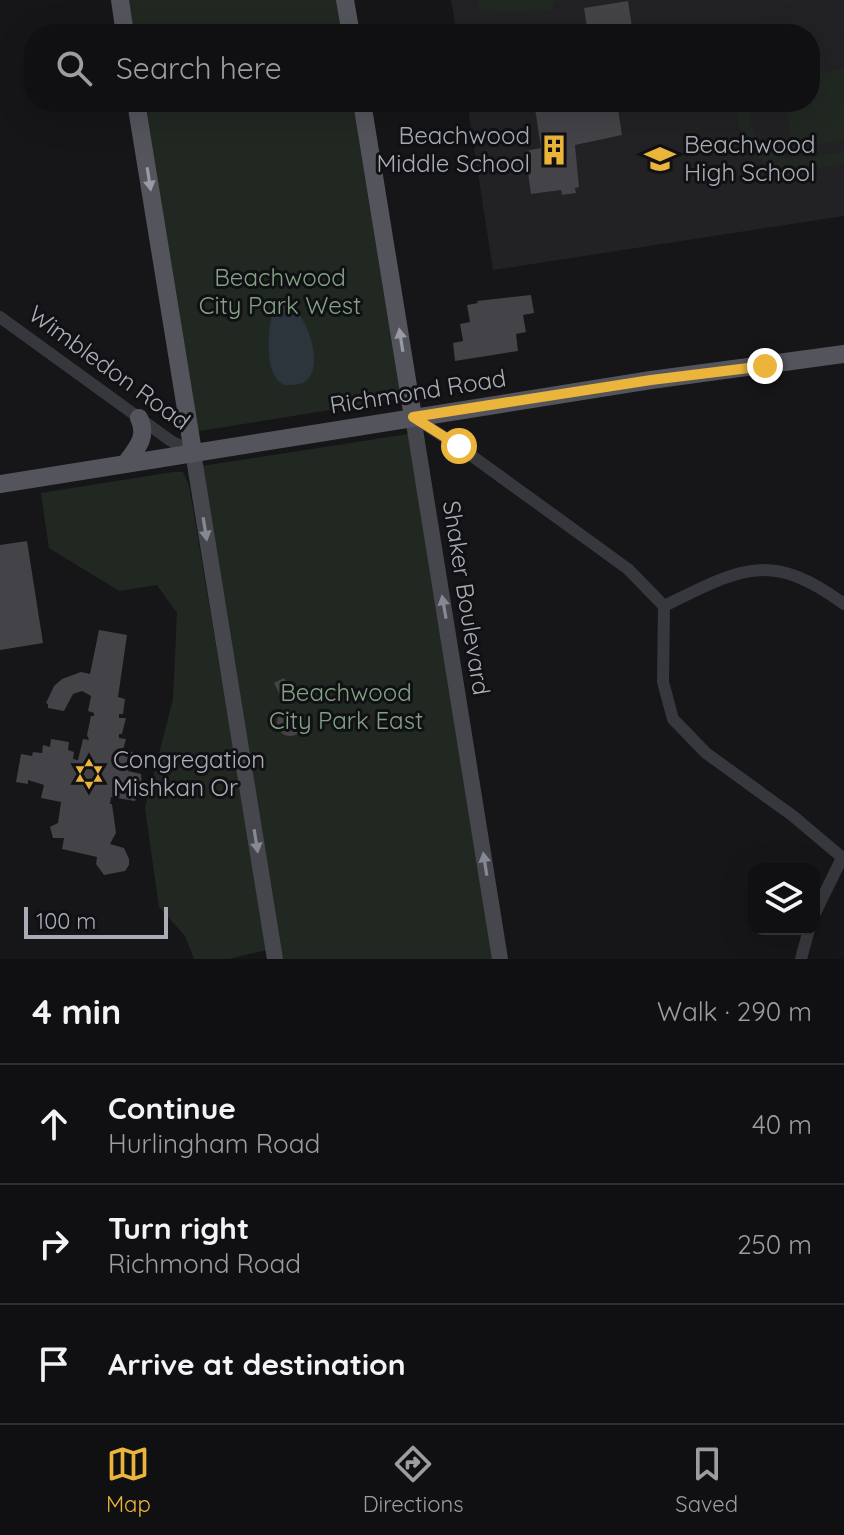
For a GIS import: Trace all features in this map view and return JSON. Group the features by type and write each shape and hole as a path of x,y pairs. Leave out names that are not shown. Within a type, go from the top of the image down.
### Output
{"main road":[{"path":"120,0 124,24"},
{"path":"345,0 349,24"},
{"path":"138,112 275,959"},
{"name":"Shaker Boulevard","path":"364,112 500,959"},
{"name":"Richmond Road","path":"0,484 651,380 844,354"},
{"path":"126,463 142,439 143,426 139,418"}],"street":[{"name":"Wimbledon Road","path":"0,317 171,441 193,452"},
{"path":"413,417 628,569 664,606 663,682 673,719 706,753 793,816 843,859 820,903"},
{"path":"664,606 734,574 758,569 786,571 844,604"},
{"path":"801,959 807,935"}],"shaded area":[{"name":"Beachwood High School","path":"451,0 844,0 844,216 493,270 469,112 820,112 820,24 455,24"},
{"path":"282,300 298,312 313,348 313,371 306,381 297,385 284,385 277,379 270,359 272,312 275,303"}],"green space":[{"path":"120,0 345,0 349,24 124,24"},
{"path":"479,0 554,0 552,11 479,13"},
{"path":"844,69 844,140 793,148 788,112 820,112 820,73"},
{"name":"Beachwood City Park West","path":"138,112 364,112 410,397 194,432"},
{"path":"738,112 750,112 759,141 774,154 794,159 844,152 844,164 794,171 769,165 751,150 744,139"},
{"name":"Beachwood City Park East","path":"408,434 495,959 278,959 202,466"},
{"path":"183,472 189,485 267,950 229,959 194,959 185,936 159,907 145,808 173,699 177,613 157,585 119,591 49,548 41,493"}],"building":[{"path":"628,1 631,24 586,24 584,8"},
{"name":"Beachwood Middle School","path":"536,112 619,112 622,135 575,145 579,187 575,188 576,193 562,195 561,190 531,194 525,151 541,148"},
{"path":"531,295 534,313 523,315 526,332 516,334 518,351 455,361 453,343 463,341 460,324 470,322 467,305 477,301"},
{"path":"27,541 43,643 0,650 0,545"},
{"path":"99,630 127,635 118,697 125,699 123,714 119,714 119,718 126,718 119,738 126,739 123,750 133,752 128,771 141,774 142,786 135,801 111,797 116,833 110,844 124,848 129,865 125,871 104,875 96,864 97,857 62,849 64,838 53,838 50,827 58,823 61,802 41,798 44,785 28,780 28,784 16,782 21,754 32,756 33,752 42,753 43,745 50,747 51,739 69,742 68,750 74,752 73,759 78,760 83,739 89,740 87,735 91,716 94,716 88,711 91,696 82,691 73,694 64,711 48,708 46,703 54,686 62,679 81,672 90,674"},
{"path":"284,678 291,691 281,697 274,683"},
{"path":"290,710 299,714 303,723 299,732 290,736 281,732 277,723 281,714"}],"place":[{"name":"Beachwood Middle School","path":"554,150"},
{"name":"Beachwood High School","path":"660,159"},
{"name":"Congregation Mishkan Or","path":"89,774"}],"route":[{"path":"459,446 413,417 651,380 765,366"}]}
